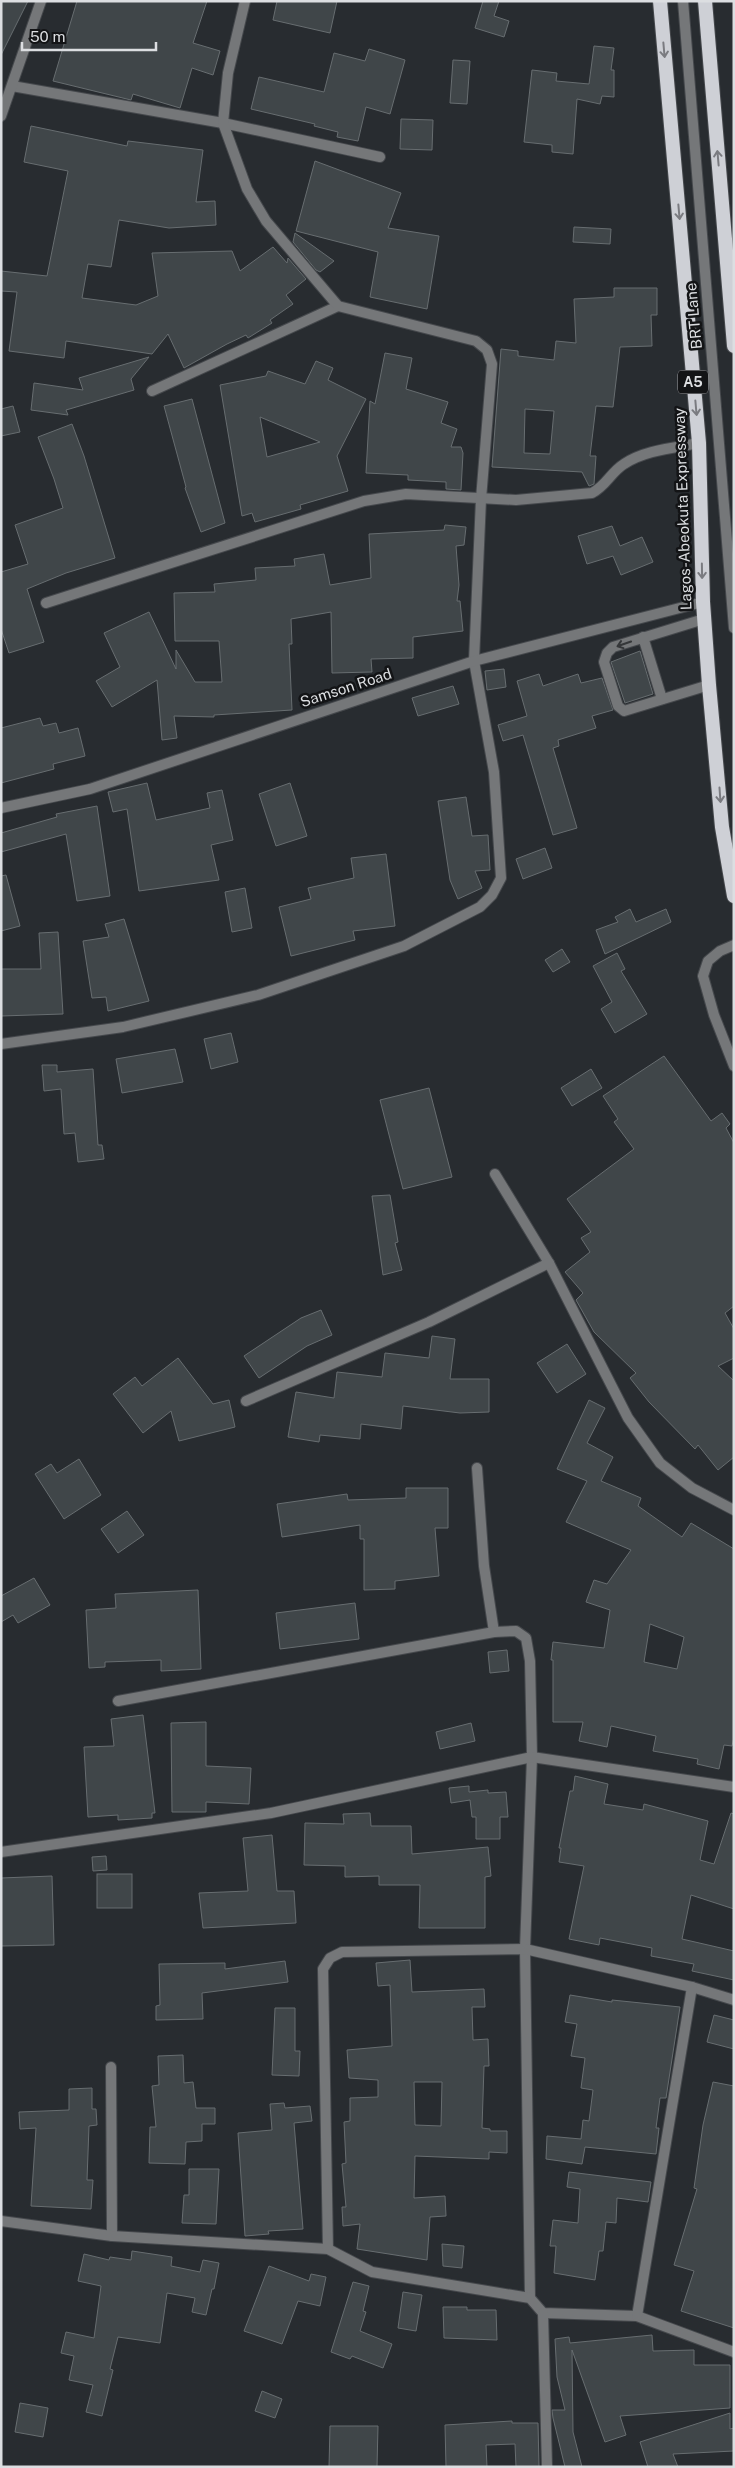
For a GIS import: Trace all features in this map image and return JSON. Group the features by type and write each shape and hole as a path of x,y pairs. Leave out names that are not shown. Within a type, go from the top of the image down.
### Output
{"highway":[{"name":"Lagos-Abeokuta Expressway","path":"660,1 699,442 703,602 709,685 718,762 722,827 734,896"},
{"path":"705,1 734,346"}],"street":[{"path":"1,116 41,1"},
{"path":"1,1044 123,1027 258,995 404,946 480,907 492,895 501,878 494,772 474,661 481,499 492,364 487,350 476,341 338,306 266,222 247,189 223,123 228,73 245,1"},
{"name":"BRT Lane","path":"683,1 734,628"},
{"path":"12,86 223,123 380,158"},
{"path":"152,391 338,306"},
{"path":"46,603 364,501 406,494 481,499 542,498 592,492 601,488 622,465 639,456 699,442"},
{"name":"Samson Road","path":"1,808 90,789 474,661 703,602"},
{"path":"704,619 613,647 607,653 604,662 618,706 624,711 709,685"},
{"path":"643,637 662,700"},
{"path":"734,945 720,950 708,961 703,976 714,1015 734,1066"},
{"path":"495,1174 549,1263 628,1418 660,1463 692,1488 734,1510"},
{"path":"246,1401 429,1322 549,1263"},
{"path":"477,1468 484,1566 494,1632"},
{"path":"118,1700 494,1632 516,1631 526,1638 530,1661 532,1757 525,1949 530,2298"},
{"path":"1,1852 271,1814 532,1757 734,1787"},
{"path":"328,2249 323,1969 330,1958 342,1952 525,1949 692,1987 734,2000"},
{"path":"637,2316 692,1987"},
{"path":"111,2067 112,2236"},
{"path":"1,2221 112,2236 328,2249 372,2272 530,2298 543,2313 546,2467"},
{"path":"543,2313 637,2316 734,2352"}],"building":[{"path":"1,1 28,1 1,55"},
{"path":"77,1 207,1 193,43 220,51 213,75 192,68 180,108 133,94 131,100 53,81"},
{"path":"277,1 337,1 330,33 273,20"},
{"path":"483,1 499,1 494,16 509,21 504,37 475,28"},
{"path":"594,46 614,48 611,70 614,70 614,97 602,96 600,104 577,99 573,154 552,152 552,145 524,142 532,70 557,73 556,81 589,84"},
{"path":"369,49 405,60 390,114 366,107 358,141 337,137 338,132 314,126 315,124 251,109 259,77 324,92 334,53 365,61"},
{"path":"453,60 470,61 467,104 450,103"},
{"path":"401,119 433,120 432,150 400,149"},
{"path":"31,126 127,146 128,141 203,150 196,202 215,201 216,225 169,228 119,220 111,267 88,264 82,298 136,305 158,296 152,253 232,251 240,271 273,247 287,263 288,258 306,279 286,295 293,304 270,320 272,323 248,338 246,335 184,368 168,334 152,354 66,341 64,358 9,351 17,292 1,291 1,271 47,276 68,171 24,162"},
{"path":"315,161 401,193 388,228 439,236 427,309 370,297 378,252 296,231"},
{"path":"574,227 611,229 610,244 573,242"},
{"path":"295,233 334,261 320,272 316,270 293,242"},
{"path":"614,288 657,288 657,315 651,315 652,346 620,347 613,407 596,406 590,456 596,456 594,484 589,486 582,472 492,467 501,349 518,351 518,356 554,360 556,341 576,343 574,299 614,297","holes":["525,409 554,411 550,454 524,453"]},
{"path":"385,353 412,358 406,389 448,402 441,423 457,429 451,447 461,447 463,453 461,490 446,489 446,482 408,480 408,475 366,473 370,401 375,404"},
{"path":"149,357 131,379 134,390 66,410 68,415 31,410 34,383 83,390 79,378"},
{"path":"316,361 333,368 328,380 366,399 337,456 348,491 300,505 301,509 255,522 252,513 242,516 220,385 266,376 268,371 305,384","holes":["260,417 320,442 267,457"]},
{"path":"192,399 225,523 201,532 185,488 164,406"},
{"path":"13,406 20,432 1,436 1,409"},
{"path":"72,424 84,456 115,558 66,573 27,589 44,642 9,653 1,629 1,572 28,564 15,525 63,508 38,437"},
{"path":"445,525 466,527 464,545 456,546 459,585 457,601 460,601 463,631 413,637 413,658 371,659 372,672 332,673 331,612 291,619 292,644 289,644 292,710 214,715 214,717 174,716 177,738 162,740 157,680 112,707 96,681 120,667 104,633 149,612 176,669 176,650 195,682 222,682 219,641 175,641 174,593 215,592 214,584 256,580 255,568 295,566 294,559 324,554 330,585 371,578 369,534 444,530"},
{"path":"612,526 620,546 642,537 653,562 621,575 613,556 587,564 578,536"},
{"path":"640,651 653,694 625,703 611,662"},
{"path":"504,669 506,687 487,690 485,671"},
{"path":"539,674 543,686 578,674 581,683 602,678 613,710 592,716 596,728 558,740 559,746 553,748 577,828 553,835 523,735 503,741 498,725 527,716 517,681"},
{"path":"453,686 459,704 418,716 412,698"},
{"path":"40,718 43,726 56,723 59,733 78,728 85,756 53,764 54,769 1,783 1,728"},
{"path":"147,783 156,820 210,808 207,793 222,790 233,840 211,845 219,880 139,891 127,809 113,812 108,792"},
{"path":"290,783 307,836 276,846 259,794"},
{"path":"466,797 472,836 488,835 490,870 475,871 482,888 458,899 450,880 438,801"},
{"path":"97,806 110,896 77,901 66,834 1,852 1,833 57,817 56,814"},
{"path":"545,848 552,868 523,879 516,859"},
{"path":"386,854 395,926 353,931 355,940 291,956 279,907 311,899 308,888 354,878 351,858"},
{"path":"6,875 20,926 1,931 1,876"},
{"path":"245,888 252,928 232,932 225,892"},
{"path":"630,909 636,922 666,909 671,922 605,954 596,930 618,922 615,917"},
{"path":"124,919 149,1001 108,1011 106,997 92,998 83,941 109,937 105,924"},
{"path":"58,932 63,1014 1,1016 1,969 41,969 39,933"},
{"path":"562,949 570,962 553,972 545,960"},
{"path":"617,953 625,969 621,971 647,1014 615,1033 601,1009 612,1002 593,966"},
{"path":"231,1033 238,1062 211,1069 204,1039"},
{"path":"175,1049 183,1082 122,1093 116,1059"},
{"path":"664,1056 711,1121 722,1113 730,1124 726,1128 734,1143 734,1306 725,1313 734,1329 734,1358 718,1366 734,1381 734,1457 718,1470 698,1445 695,1449 649,1402 630,1378 636,1373 594,1332 576,1300 583,1293 565,1272 590,1252 581,1238 591,1232 567,1199 634,1149 614,1122 618,1119 603,1096"},
{"path":"42,1065 57,1065 57,1072 93,1069 98,1145 102,1145 104,1159 78,1162 75,1133 64,1134 61,1089 44,1091"},
{"path":"591,1069 602,1088 572,1106 561,1088"},
{"path":"429,1088 452,1177 403,1189 380,1100"},
{"path":"390,1195 398,1242 395,1243 402,1270 383,1275 372,1196"},
{"path":"321,1310 332,1335 307,1346 259,1378 244,1356 301,1318"},
{"path":"432,1336 455,1339 450,1379 489,1379 489,1412 460,1413 403,1406 401,1429 361,1424 360,1439 320,1435 319,1442 288,1437 296,1392 334,1398 337,1372 382,1377 385,1353 429,1358"},
{"path":"567,1344 586,1374 557,1393 537,1363"},
{"path":"178,1358 213,1404 229,1400 235,1427 179,1441 171,1411 143,1433 113,1394 135,1377 142,1386"},
{"path":"589,1400 605,1408 587,1443 613,1457 601,1481 641,1498 638,1506 682,1537 691,1523 734,1549 734,1737 732,1746 724,1745 719,1769 697,1764 698,1759 653,1751 656,1736 611,1726 607,1747 579,1741 583,1722 553,1722 553,1660 551,1660 553,1642 604,1648 610,1610 586,1602 594,1580 607,1584 631,1550 566,1522 587,1481 557,1469","holes":["650,1624 684,1637 677,1669 644,1662"]},
{"path":"79,1459 101,1495 64,1519 35,1474 51,1464 57,1473"},
{"path":"406,1488 448,1488 448,1528 435,1528 439,1576 395,1581 395,1589 364,1590 364,1539 360,1539 360,1525 282,1537 277,1504 347,1494 348,1500 406,1498"},
{"path":"127,1511 144,1535 118,1553 101,1529"},
{"path":"34,1578 50,1605 18,1623 13,1615 1,1622 1,1596"},
{"path":"198,1590 201,1669 161,1671 161,1660 105,1662 105,1667 89,1668 86,1610 116,1608 115,1594"},
{"path":"355,1603 359,1639 280,1649 276,1613"},
{"path":"507,1650 509,1671 490,1673 488,1652"},
{"path":"143,1715 155,1813 152,1813 152,1818 118,1820 118,1815 88,1817 84,1747 114,1746 111,1719"},
{"path":"206,1722 206,1766 251,1768 249,1804 206,1802 206,1812 172,1812 171,1723"},
{"path":"471,1723 475,1741 440,1749 436,1732"},
{"path":"575,1776 608,1784 604,1804 643,1810 644,1804 708,1821 700,1860 714,1864 731,1813 734,1814 734,1909 691,1895 682,1939 734,1951 734,1980 692,1971 694,1964 651,1956 652,1948 600,1938 599,1945 569,1939 584,1866 559,1862 561,1848 559,1848 570,1791 573,1791"},
{"path":"469,1786 469,1792 488,1790 488,1793 506,1792 508,1817 500,1817 500,1839 476,1839 476,1817 472,1817 470,1800 451,1803 449,1788"},
{"path":"370,1813 371,1826 411,1826 412,1854 488,1847 491,1876 485,1877 485,1928 419,1928 420,1885 379,1885 379,1876 345,1877 345,1866 304,1865 305,1823 344,1824 343,1814"},
{"path":"272,1835 277,1891 294,1891 296,1923 203,1928 199,1893 248,1891 243,1838"},
{"path":"106,1856 107,1870 93,1871 92,1857"},
{"path":"97,1874 132,1874 132,1908 97,1908"},
{"path":"52,1876 54,1945 1,1946 1,1878"},
{"path":"410,1960 412,1992 484,1989 485,2007 472,2007 473,2040 488,2039 489,2066 484,2066 482,2128 490,2129 490,2131 507,2131 507,2153 489,2152 489,2159 415,2156 414,2198 445,2196 446,2216 430,2217 427,2260 357,2249 360,2224 343,2226 342,2207 346,2207 342,2164 346,2163 344,2122 350,2121 350,2098 378,2097 378,2080 349,2078 347,2050 392,2046 390,1985 378,1986 376,1963","holes":["414,2082 442,2082 441,2126 415,2125"]},
{"path":"285,1961 288,1982 202,1993 203,2019 156,2020 156,2006 160,2005 159,1964 225,1963 225,1969"},
{"path":"570,1995 612,2002 612,2000 680,2007 666,2098 660,2098 656,2128 659,2128 656,2154 585,2147 582,2164 546,2159 547,2136 581,2139 583,2120 589,2121 593,2090 581,2088 585,2058 571,2056 577,2024 565,2022"},
{"path":"275,2008 295,2008 295,2051 300,2051 299,2076 272,2075"},
{"path":"714,2015 734,2020 734,2049 707,2042"},
{"path":"183,2055 184,2083 193,2082 196,2108 215,2108 215,2124 202,2124 202,2141 186,2142 185,2164 149,2163 150,2127 156,2127 152,2086 159,2085 158,2056"},
{"path":"713,2082 734,2086 734,2328 681,2311 694,2271 674,2265 697,2189 694,2188 703,2125"},
{"path":"92,2088 92,2109 96,2109 97,2125 89,2126 87,2180 93,2180 91,2209 31,2206 36,2128 20,2129 19,2112 69,2110 69,2089"},
{"path":"284,2103 285,2108 310,2106 312,2121 294,2123 303,2229 268,2231 269,2234 245,2236 238,2133 272,2130 270,2104"},
{"path":"189,2169 219,2169 216,2224 182,2223 184,2195 189,2195"},
{"path":"569,2172 651,2182 648,2202 617,2198 616,2223 606,2222 603,2251 599,2251 595,2280 554,2273 556,2246 550,2246 553,2220 578,2223 580,2189 567,2187"},
{"path":"442,2244 464,2246 462,2268 443,2266"},
{"path":"132,2251 172,2257 171,2266 200,2272 203,2260 219,2263 206,2315 192,2312 195,2298 167,2293 160,2343 118,2337 110,2369 113,2370 102,2416 86,2412 93,2385 69,2380 74,2356 61,2353 66,2332 94,2338 101,2286 78,2281 84,2254 109,2260 110,2257 131,2260"},
{"path":"269,2266 309,2281 311,2274 326,2277 320,2306 298,2301 282,2344 244,2331"},
{"path":"353,2282 369,2286 363,2311 366,2312 360,2331 392,2344 383,2368 352,2356 350,2359 331,2352"},
{"path":"403,2292 422,2295 416,2331 398,2328"},
{"path":"443,2307 467,2307 467,2310 496,2310 497,2340 444,2338"},
{"path":"652,2335 653,2351 694,2350 694,2365 730,2365 730,2408 620,2416 626,2435 605,2442 572,2350 573,2432 582,2467 565,2467 552,2410 565,2410 557,2377 555,2339 569,2337 570,2343"},
{"path":"262,2391 282,2399 275,2418 255,2411"},
{"path":"20,2403 48,2408 43,2437 15,2432"},
{"path":"730,2413 730,2429 734,2428 734,2451 673,2454 678,2467 648,2467 640,2442"},
{"path":"512,2421 512,2423 538,2423 539,2467 516,2467 515,2444 486,2445 487,2467 446,2467 445,2425"},
{"path":"330,2426 378,2426 377,2467 329,2467"}]}
